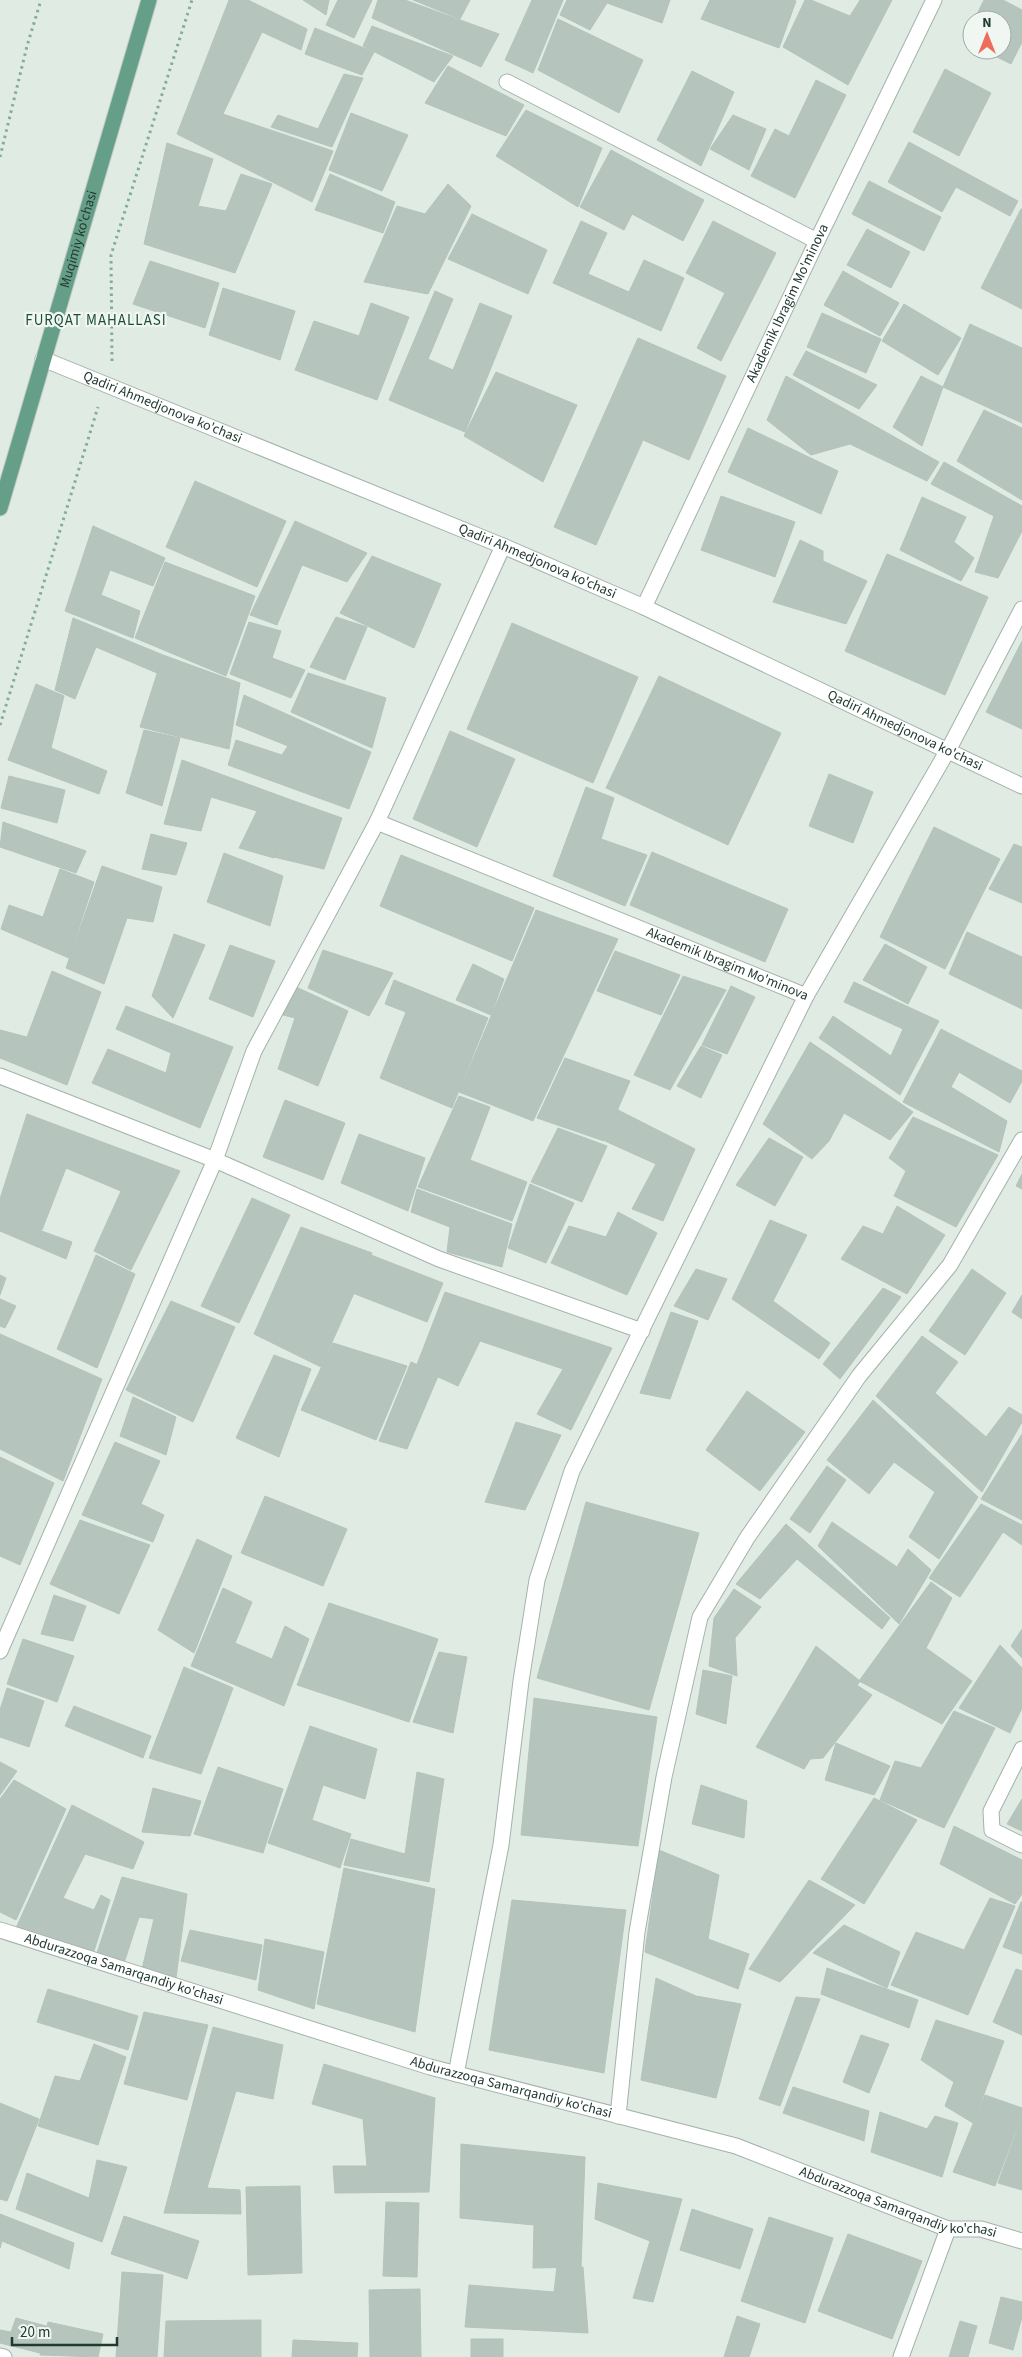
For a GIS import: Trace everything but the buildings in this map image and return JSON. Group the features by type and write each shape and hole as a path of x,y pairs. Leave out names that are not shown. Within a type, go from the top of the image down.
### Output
{"main road":[{"name":"Muqimiy ko'chasi","path":"0,508 42,359 149,0"}],"street":[{"name":"Akademik Ibragim Mo'minova","path":"644,607 817,241 934,0"},
{"path":"507,82 817,241"},
{"name":"Qadiri Ahmedjonova ko'chasi","path":"42,359 502,546 644,607 949,747 1022,786"},
{"path":"0,1651 215,1160 254,1051 376,822 502,546"},
{"name":"Akademik Ibragim Mo'minova","path":"376,822 806,996 949,747 1022,609"},
{"path":"456,2074 501,1845 521,1681 537,1580 572,1471 806,996"},
{"path":"0,1076 215,1160 439,1259 642,1331"},
{"path":"618,2116 637,1932 664,1777 700,1617 747,1538 859,1376 950,1265 1022,1140"},
{"path":"1022,1750 991,1811 992,1830 1022,1845"},
{"name":"Abdurazzoqa Samarqandiy ko'chasi","path":"0,1930 430,2067 736,2146 948,2229 981,2229 1022,2241"},
{"path":"901,2357 948,2229"},
{"path":"0,2356 4,2357"}],"path":[{"path":"0,157 27,46 41,0"}],"district":[{"name":"FURQAT MAHALLASI","path":"96,320"}]}
